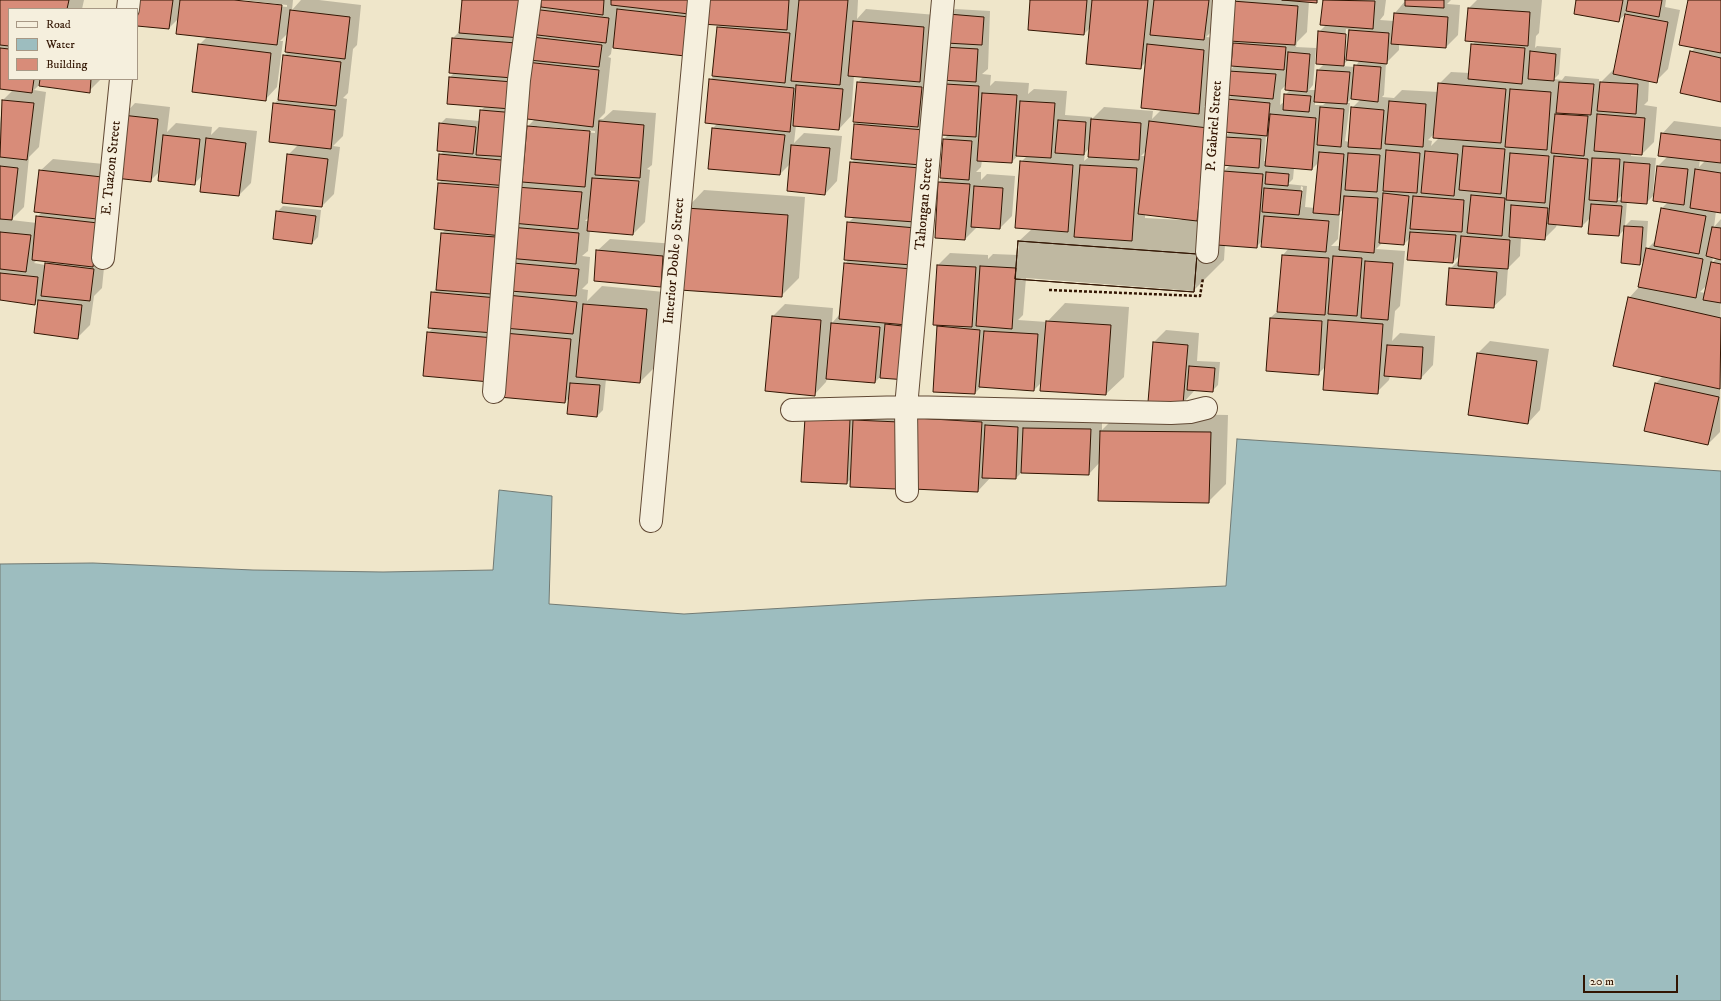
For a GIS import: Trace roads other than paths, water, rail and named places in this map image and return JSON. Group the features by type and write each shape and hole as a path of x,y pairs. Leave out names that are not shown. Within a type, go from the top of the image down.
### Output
{"street":[{"path":"494,392 519,80 530,0"},
{"name":"Interior Doble 9 Street","path":"651,522 700,0"},
{"name":"Tahongan Street","path":"907,491 906,407 943,0"},
{"name":"P. Gabriel Street","path":"1207,252 1224,0"},
{"name":"E. Tuazon Street","path":"104,258 121,80"},
{"path":"792,410 906,407 1171,414 1190,412 1206,408"}],"water":[{"path":"1237,439 1721,471 1721,1001 0,1001 0,564 93,563 253,570 383,572 493,570 499,490 552,496 549,604 684,614 922,600 1226,586"}]}
